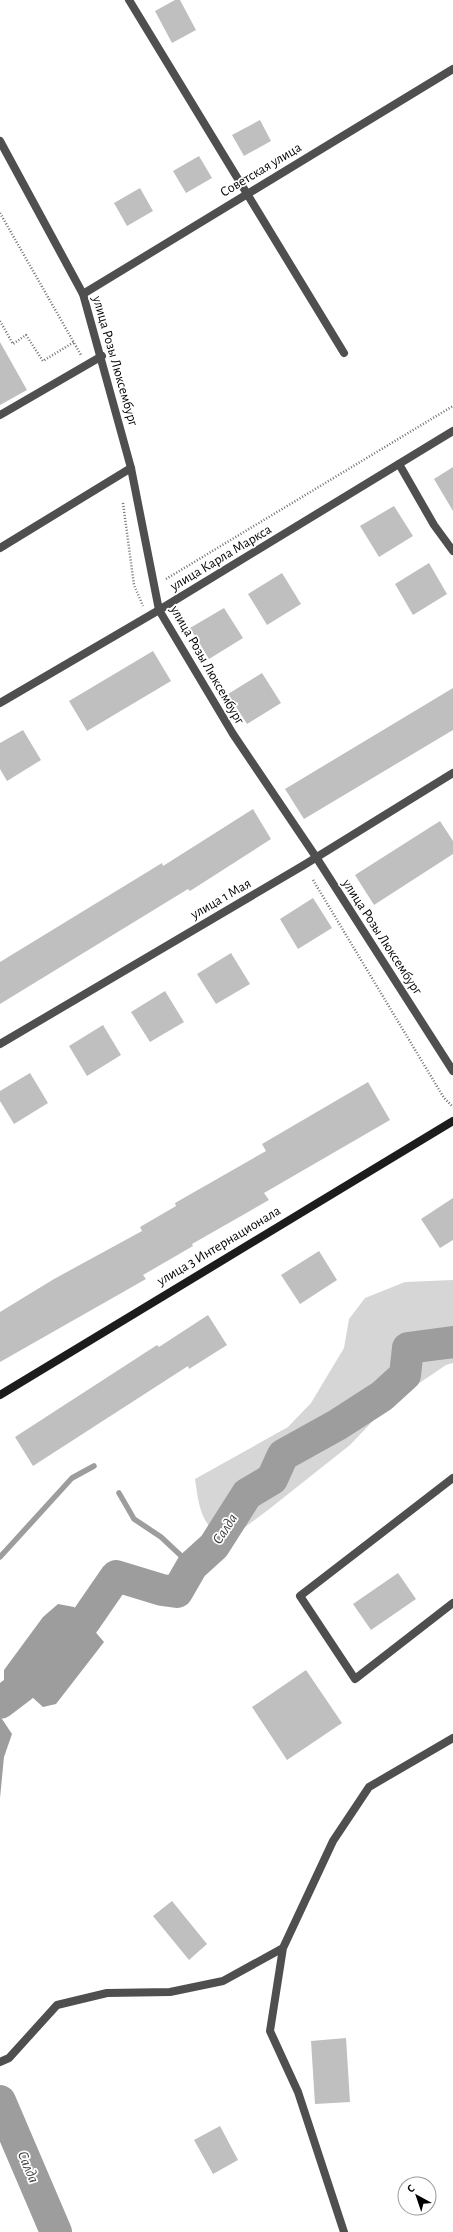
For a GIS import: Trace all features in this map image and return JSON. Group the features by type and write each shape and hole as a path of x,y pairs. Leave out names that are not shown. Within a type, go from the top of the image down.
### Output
{"main road":[{"name":"улица 3 Интернационала","path":"0,1395 453,1121"}],"street":[{"path":"129,0 344,353"},
{"name":"Советская улица","path":"83,294 453,69"},
{"name":"улица Розы Люксембург","path":"0,141 83,294 102,356 131,468 153,583 160,610 233,734 316,857 453,1071"},
{"path":"0,416 102,356"},
{"name":"улица Карла Маркса","path":"0,703 160,610 453,431"},
{"path":"399,464 434,526 453,550"},
{"path":"0,548 131,468"},
{"name":"улица 1 Мая","path":"0,1044 316,857 453,773"},
{"path":"453,1478 300,1596 355,1679 453,1603"},
{"path":"344,2232 298,2092 270,2031 283,1948 333,1841 369,1787 453,1738"},
{"path":"0,2062 9,2058 56,2005 107,1993 170,1992 223,1981 283,1948"}],"path":[{"path":"0,213 87,364"},
{"path":"0,321 13,344 26,335 43,361 74,342"},
{"path":"134,585 153,583 170,578 453,406"}],"shaded area":[{"path":"453,1280 453,1363 446,1365 390,1403 350,1445 229,1539 219,1535 212,1529 200,1507 195,1479 288,1427 311,1403 344,1348 349,1319 365,1298 405,1282"},
{"path":"58,1604 74,1607 104,1642 56,1704 43,1707 21,1687 4,1681 4,1670 43,1617"},
{"path":"0,1716 12,1734 4,1757 0,1798"}],"building":[{"path":"175,0 180,0 196,30 172,43 155,11"},
{"path":"260,120 271,141 244,156 232,135"},
{"path":"199,156 212,178 186,193 173,171"},
{"path":"140,188 153,211 127,226 114,203"},
{"path":"0,342 27,390 0,405"},
{"path":"453,467 453,511 434,479"},
{"path":"394,506 413,536 379,557 360,526"},
{"path":"429,563 447,594 413,615 395,584"},
{"path":"282,573 301,604 267,625 248,594"},
{"path":"224,608 243,638 209,659 190,628"},
{"path":"153,651 171,681 87,731 69,701"},
{"path":"262,673 281,703 247,724 228,694"},
{"path":"453,688 453,730 304,819 285,789"},
{"path":"23,730 41,760 7,781 0,769 0,743"},
{"path":"253,809 271,839 190,891 188,889 0,1004 0,962 162,863 163,866"},
{"path":"440,821 453,841 453,854 374,905 355,875"},
{"path":"313,898 332,928 298,949 280,919"},
{"path":"231,953 250,984 216,1004 197,974"},
{"path":"165,991 184,1022 150,1042 131,1012"},
{"path":"103,1025 121,1055 87,1076 69,1046"},
{"path":"30,1073 48,1103 14,1124 0,1101 0,1091"},
{"path":"368,1082 390,1120 264,1193 269,1200 192,1244 193,1246 143,1275 146,1279 0,1362 0,1312 54,1279 142,1231 140,1227 176,1206 175,1203 266,1151 262,1144"},
{"path":"453,1198 453,1240 440,1248 421,1219"},
{"path":"319,1251 337,1280 300,1304 281,1275"},
{"path":"208,1315 227,1345 189,1369 188,1366 33,1466 15,1437 157,1345 159,1347"},
{"path":"398,1573 416,1599 371,1630 353,1604"},
{"path":"306,1670 342,1723 287,1760 252,1707"},
{"path":"172,1901 207,1944 189,1960 153,1916"},
{"path":"346,2038 350,2102 315,2104 311,2041"},
{"path":"220,2126 238,2160 213,2174 194,2140"}],"waterway":[{"name":"Салда","path":"0,1703 21,1687 85,1621 116,1576 162,1590 177,1592 192,1566 214,1546 247,1494 272,1479 283,1455 337,1425 382,1396 405,1375 408,1348 453,1342"},
{"path":"0,1557 72,1478 94,1466"},
{"path":"119,1493 134,1519 161,1537 192,1566"},
{"name":"Салда","path":"0,2101 56,2232"}]}
